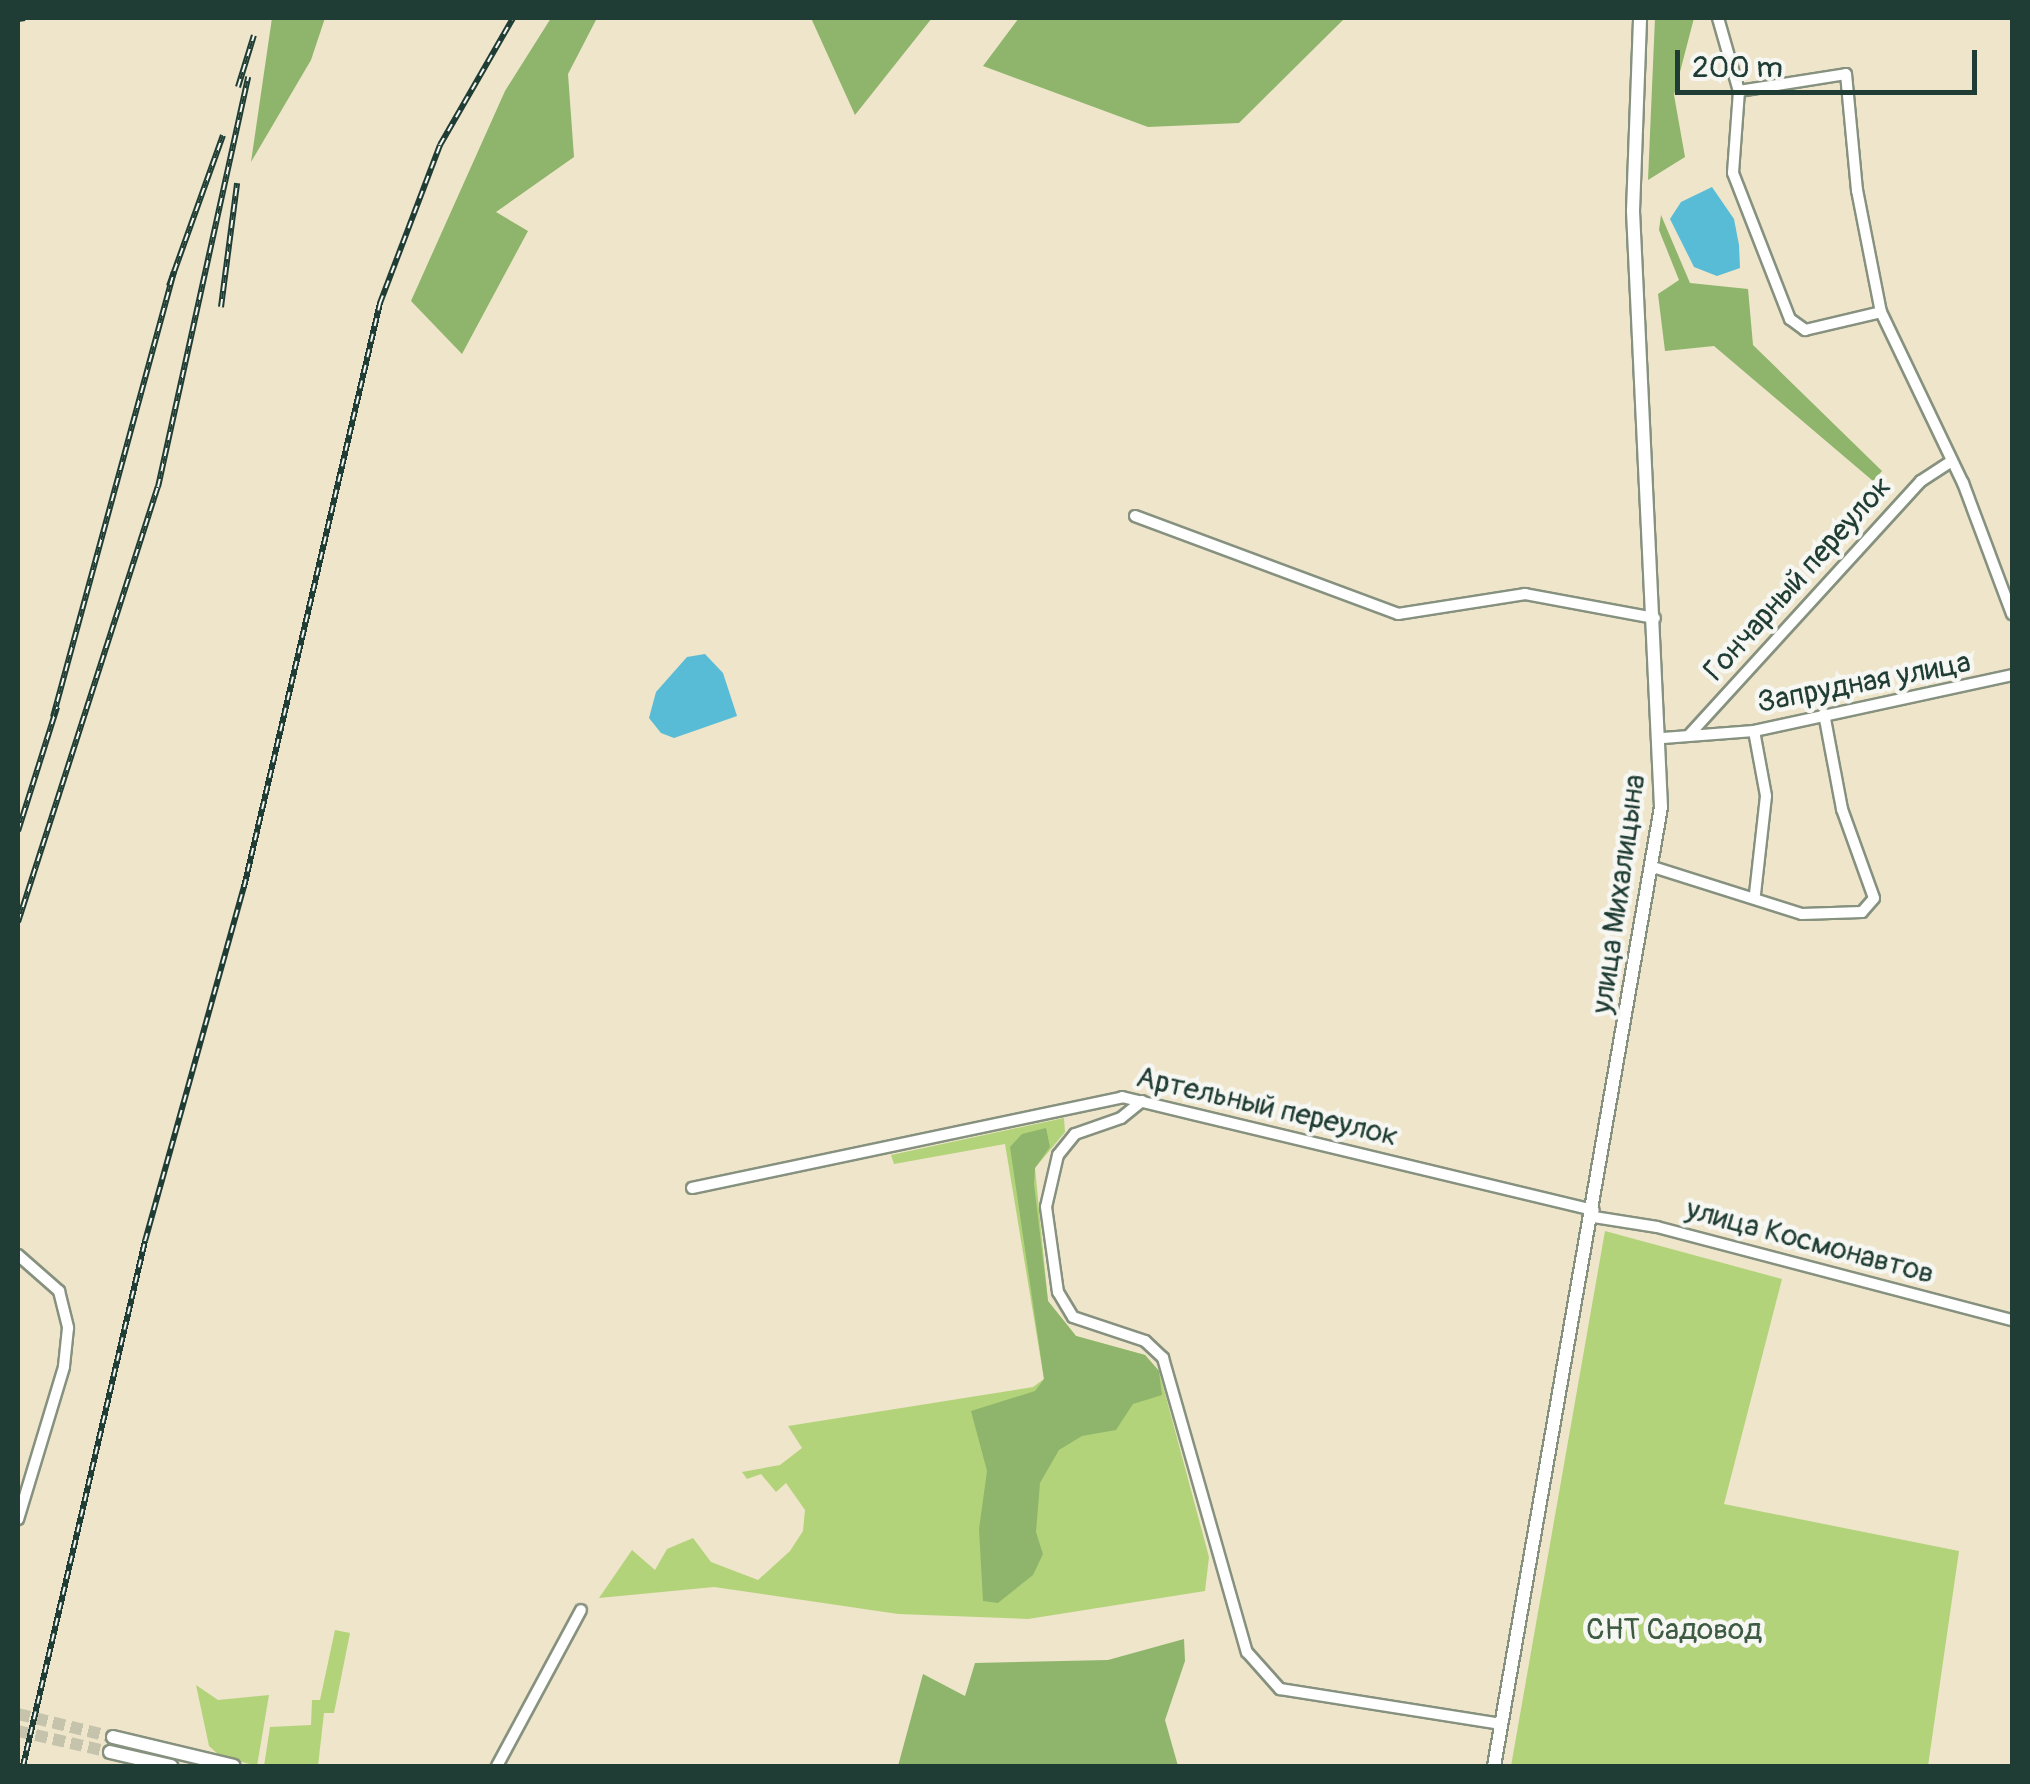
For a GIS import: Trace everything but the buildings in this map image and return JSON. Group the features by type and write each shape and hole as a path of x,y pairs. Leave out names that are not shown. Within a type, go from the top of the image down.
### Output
{"main road":[{"name":"улица Михалицына","path":"1494,1766 1653,867 1663,738 1633,230 1640,18"},
{"path":"113,1737 234,1766"},
{"path":"110,1752 171,1766"}],"street":[{"path":"1718,18 1739,91 1733,173 1790,319 1805,330 1882,312"},
{"path":"1739,91 1846,74 1856,190 1882,312 1949,463 1963,483 2012,614"},
{"name":"Гончарный переулок","path":"1690,734 1921,482 1949,463"},
{"path":"1136,516 1398,614 1526,594 1656,619"},
{"name":"Запрудная улица","path":"1663,738 1754,731 2012,674"},
{"path":"1653,867 1755,894 1802,914 1862,912 1874,898 1842,809 1824,714"},
{"path":"1754,731 1766,796 1755,894"},
{"name":"Артельный переулок","path":"692,1188 1122,1096 1594,1213"},
{"path":"1142,1101 1121,1118 1075,1134 1058,1155 1046,1207 1061,1301 1084,1323 1145,1341 1163,1358 1229,1604 1261,1675 1280,1688 1501,1724"},
{"name":"улица Космонавтов","path":"1594,1213 2012,1320"},
{"path":"18,1255 60,1291 68,1328 64,1367 18,1520"},
{"path":"496,1766 581,1610"}],"green space":[{"path":"272,18 325,18 311,60 251,162"},
{"path":"551,18 597,18 568,74 574,157 496,212 528,231 462,354 411,301 505,91"},
{"path":"811,18 932,18 855,115"},
{"path":"1019,18 1345,18 1239,123 1148,127 983,66"},
{"path":"1655,18 1694,18 1674,95 1685,157 1648,180"},
{"path":"1661,215 1690,283 1748,289 1753,345 1882,471 1873,481 1714,346 1665,351 1658,294 1679,280 1659,230"},
{"path":"1064,1118 1065,1132 1035,1168 1048,1301 1076,1336 1145,1355 1159,1371 1209,1557 1205,1591 1028,1619 898,1614 714,1587 599,1598 632,1550 655,1570 667,1549 693,1538 711,1562 758,1580 790,1551 803,1531 805,1510 786,1483 776,1492 761,1474 747,1479 742,1472 780,1465 802,1448 788,1426 1033,1387 1044,1379 1005,1144 894,1164 891,1155"},
{"path":"1046,1128 1050,1147 1035,1168 1034,1184 1048,1301 1076,1336 1145,1355 1159,1371 1162,1395 1133,1404 1116,1430 1082,1436 1059,1450 1040,1483 1036,1532 1043,1554 1033,1575 998,1603 983,1601 979,1529 987,1471 971,1411 1035,1391 1044,1379 1010,1147 1022,1134"},
{"name":"СНТ Садовод","path":"1605,1231 1782,1279 1724,1504 1959,1551 1928,1766 1511,1766"},
{"path":"335,1630 350,1633 334,1713 324,1713 318,1766 264,1766 270,1727 311,1725 312,1700 320,1700"},
{"path":"1184,1639 1185,1661 1165,1720 1178,1766 898,1766 923,1674 965,1696 975,1663 1108,1660"},
{"path":"196,1685 218,1700 269,1695 257,1766 220,1756 209,1746"}],"water":[{"path":"1712,187 1734,219 1739,245 1740,268 1717,276 1694,267 1670,219 1681,202"},
{"path":"705,654 723,673 737,716 674,738 661,733 649,718 656,692 687,657"}],"tunnel":[{"path":"18,1714 113,1737"},
{"path":"18,1731 110,1752"}],"railway":[{"path":"18,19 25,18"},
{"path":"23,1766 145,1241 244,887 380,303 440,145 513,18"},
{"path":"238,87 254,35"},
{"path":"18,922 158,487 248,77"},
{"path":"169,286 223,135"},
{"path":"221,307 237,183"},
{"path":"53,717 174,272"},
{"path":"18,831 57,707"}]}
